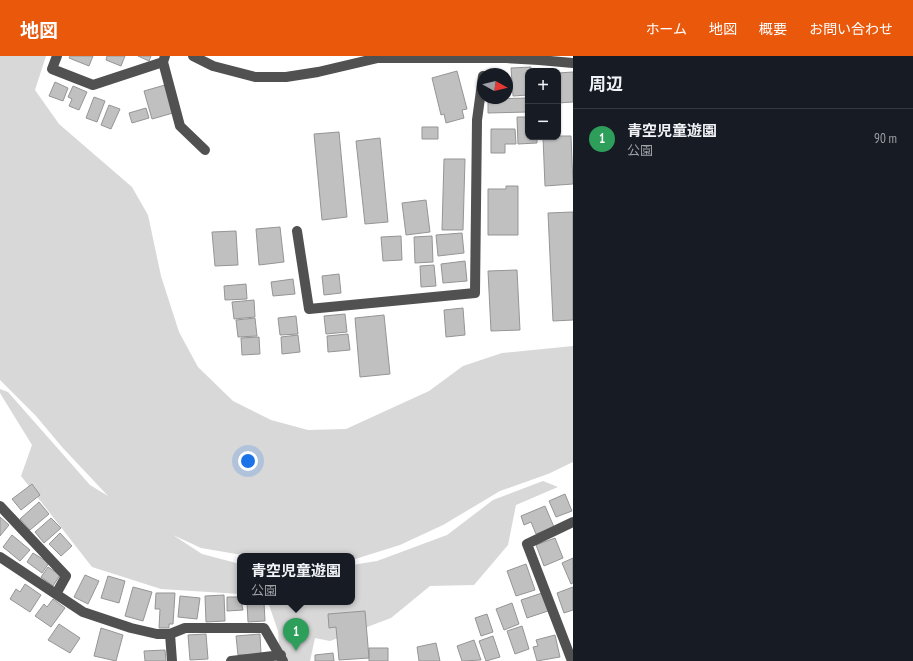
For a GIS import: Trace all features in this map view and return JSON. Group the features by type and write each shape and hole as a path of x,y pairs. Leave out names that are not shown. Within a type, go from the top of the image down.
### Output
{"street":[{"path":"57,56 52,69 93,84 164,59 180,126 205,150"},
{"path":"193,56 213,66 255,77 286,77 318,72 378,58 537,58 573,63"},
{"path":"484,68 485,58"},
{"path":"297,231 309,309 475,293 477,120 479,104"},
{"path":"0,506 66,576 56,594"},
{"path":"572,661 526,544 573,522"},
{"path":"0,557 83,612 131,628 157,634 170,634 185,628 264,628 282,658 231,661"},
{"path":"170,634 172,661"}],"shaded area":[{"path":"0,56 46,56 35,90 59,124 132,187 148,215 161,276 179,332 198,367 233,401 271,420 308,430 346,429 429,391 463,366 502,353 573,346 573,462 548,474 500,491 443,525 400,545 355,559 355,553 237,554 201,548 173,535 202,554 237,563 237,594 161,589 92,567 21,476 32,445 0,393 0,389 8,392 90,485 108,496 62,447 36,416 0,380"},
{"path":"543,481 558,487 516,505 508,545 474,585 430,586 391,618 330,641 315,638 310,661 280,661 278,631 269,605 355,605 355,565 377,561 447,535 493,500"}],"building":[{"path":"70,56 93,56 89,66 69,58"},
{"path":"107,56 125,56 121,66 106,60"},
{"path":"138,56 151,56 149,61"},
{"path":"531,67 525,68 525,95 513,96 513,68 511,68"},
{"path":"457,71 467,109 462,110 464,118 446,123 444,114 441,115 432,78"},
{"path":"573,72 573,102 561,103 561,73"},
{"path":"55,82 68,88 63,101 49,96"},
{"path":"165,85 173,113 152,119 144,91"},
{"path":"73,86 87,92 79,110 69,106 72,99 68,97"},
{"path":"94,97 105,101 97,122 86,118"},
{"path":"513,98 525,98 525,112 488,113 488,104 513,104"},
{"path":"109,105 120,109 111,129 101,125"},
{"path":"146,108 149,118 132,123 129,113"},
{"path":"517,117 525,117 525,140 537,140 537,143 518,144"},
{"path":"422,127 438,127 438,139 422,139"},
{"path":"491,129 515,129 516,144 505,144 505,153 491,153"},
{"path":"339,132 347,217 322,220 314,134"},
{"path":"561,136 571,136 573,184 545,186 543,140 561,140"},
{"path":"380,138 388,222 365,224 356,141"},
{"path":"444,159 465,159 463,230 442,230"},
{"path":"506,186 518,186 518,235 488,235 488,189 506,189"},
{"path":"426,200 430,232 406,235 402,203"},
{"path":"573,212 573,320 553,321 548,213"},
{"path":"280,227 284,262 259,265 256,229"},
{"path":"236,231 238,265 215,266 212,232"},
{"path":"462,233 464,253 438,256 436,235"},
{"path":"401,236 402,260 383,261 381,237"},
{"path":"432,236 433,262 415,263 414,237"},
{"path":"465,261 467,281 443,283 441,264"},
{"path":"434,265 436,286 421,287 420,266"},
{"path":"517,270 520,330 491,331 488,271"},
{"path":"339,274 341,293 324,295 322,276"},
{"path":"293,279 295,294 273,296 271,282"},
{"path":"246,284 247,299 225,300 224,286"},
{"path":"254,300 255,317 234,319 232,302"},
{"path":"463,308 465,335 446,337 444,310"},
{"path":"345,314 347,332 326,334 324,316"},
{"path":"384,315 390,374 360,377 355,318"},
{"path":"296,316 298,334 280,335 278,318"},
{"path":"255,318 257,336 238,337 236,320"},
{"path":"348,334 350,350 328,352 327,336"},
{"path":"298,335 300,352 282,354 281,337"},
{"path":"259,337 260,354 242,355 241,338"},
{"path":"32,484 40,495 21,510 12,499"},
{"path":"565,494 572,511 556,517 549,501"},
{"path":"39,502 49,514 30,530 20,519"},
{"path":"545,506 554,527 536,534 531,522 524,525 521,516"},
{"path":"0,517 9,525 0,536"},
{"path":"51,518 61,528 44,543 35,532"},
{"path":"60,533 72,546 61,556 49,544"},
{"path":"12,535 30,550 20,561 3,547"},
{"path":"555,538 563,558 544,566 536,545"},
{"path":"33,553 49,563 42,573 27,562"},
{"path":"573,558 573,583 571,584 562,563"},
{"path":"526,564 535,590 516,596 507,571"},
{"path":"48,567 60,575 53,586 41,577"},
{"path":"85,575 99,581 88,604 74,597"},
{"path":"108,576 125,581 119,603 101,598"},
{"path":"25,584 41,595 30,612 10,599 16,589 20,592"},
{"path":"133,587 152,592 143,621 125,616"},
{"path":"573,587 573,610 564,613 557,593"},
{"path":"156,593 175,593 173,624 169,624 169,628 159,628 160,609 155,609"},
{"path":"542,593 548,611 527,618 521,600"},
{"path":"224,595 225,621 206,622 205,596"},
{"path":"180,596 200,598 197,619 178,617"},
{"path":"227,597 237,597 237,605 242,605 243,610 227,611"},
{"path":"53,599 65,608 51,627 35,616 44,604 47,607"},
{"path":"512,603 519,624 504,630 496,609"},
{"path":"247,605 264,605 265,621 248,622"},
{"path":"365,611 369,658 339,660 336,627 329,628 328,614"},
{"path":"487,614 493,632 481,636 475,618"},
{"path":"59,624 80,638 70,653 48,640"},
{"path":"522,626 529,649 515,654 507,631"},
{"path":"101,628 123,635 116,661 94,656"},
{"path":"206,634 208,659 190,660 188,635"},
{"path":"260,634 261,654 238,655 236,636"},
{"path":"555,635 560,657 537,661 533,647 538,646 536,640"},
{"path":"493,636 500,657 486,661 479,641"},
{"path":"474,640 481,660 462,661 457,646"},
{"path":"436,643 440,661 419,661 417,647"},
{"path":"369,648 388,648 388,661 369,661"},
{"path":"165,650 166,661 145,661 144,651"},
{"path":"333,653 334,661 315,661 315,655"}],"place":[{"name":"青空児童遊園","path":"296,651"}]}
